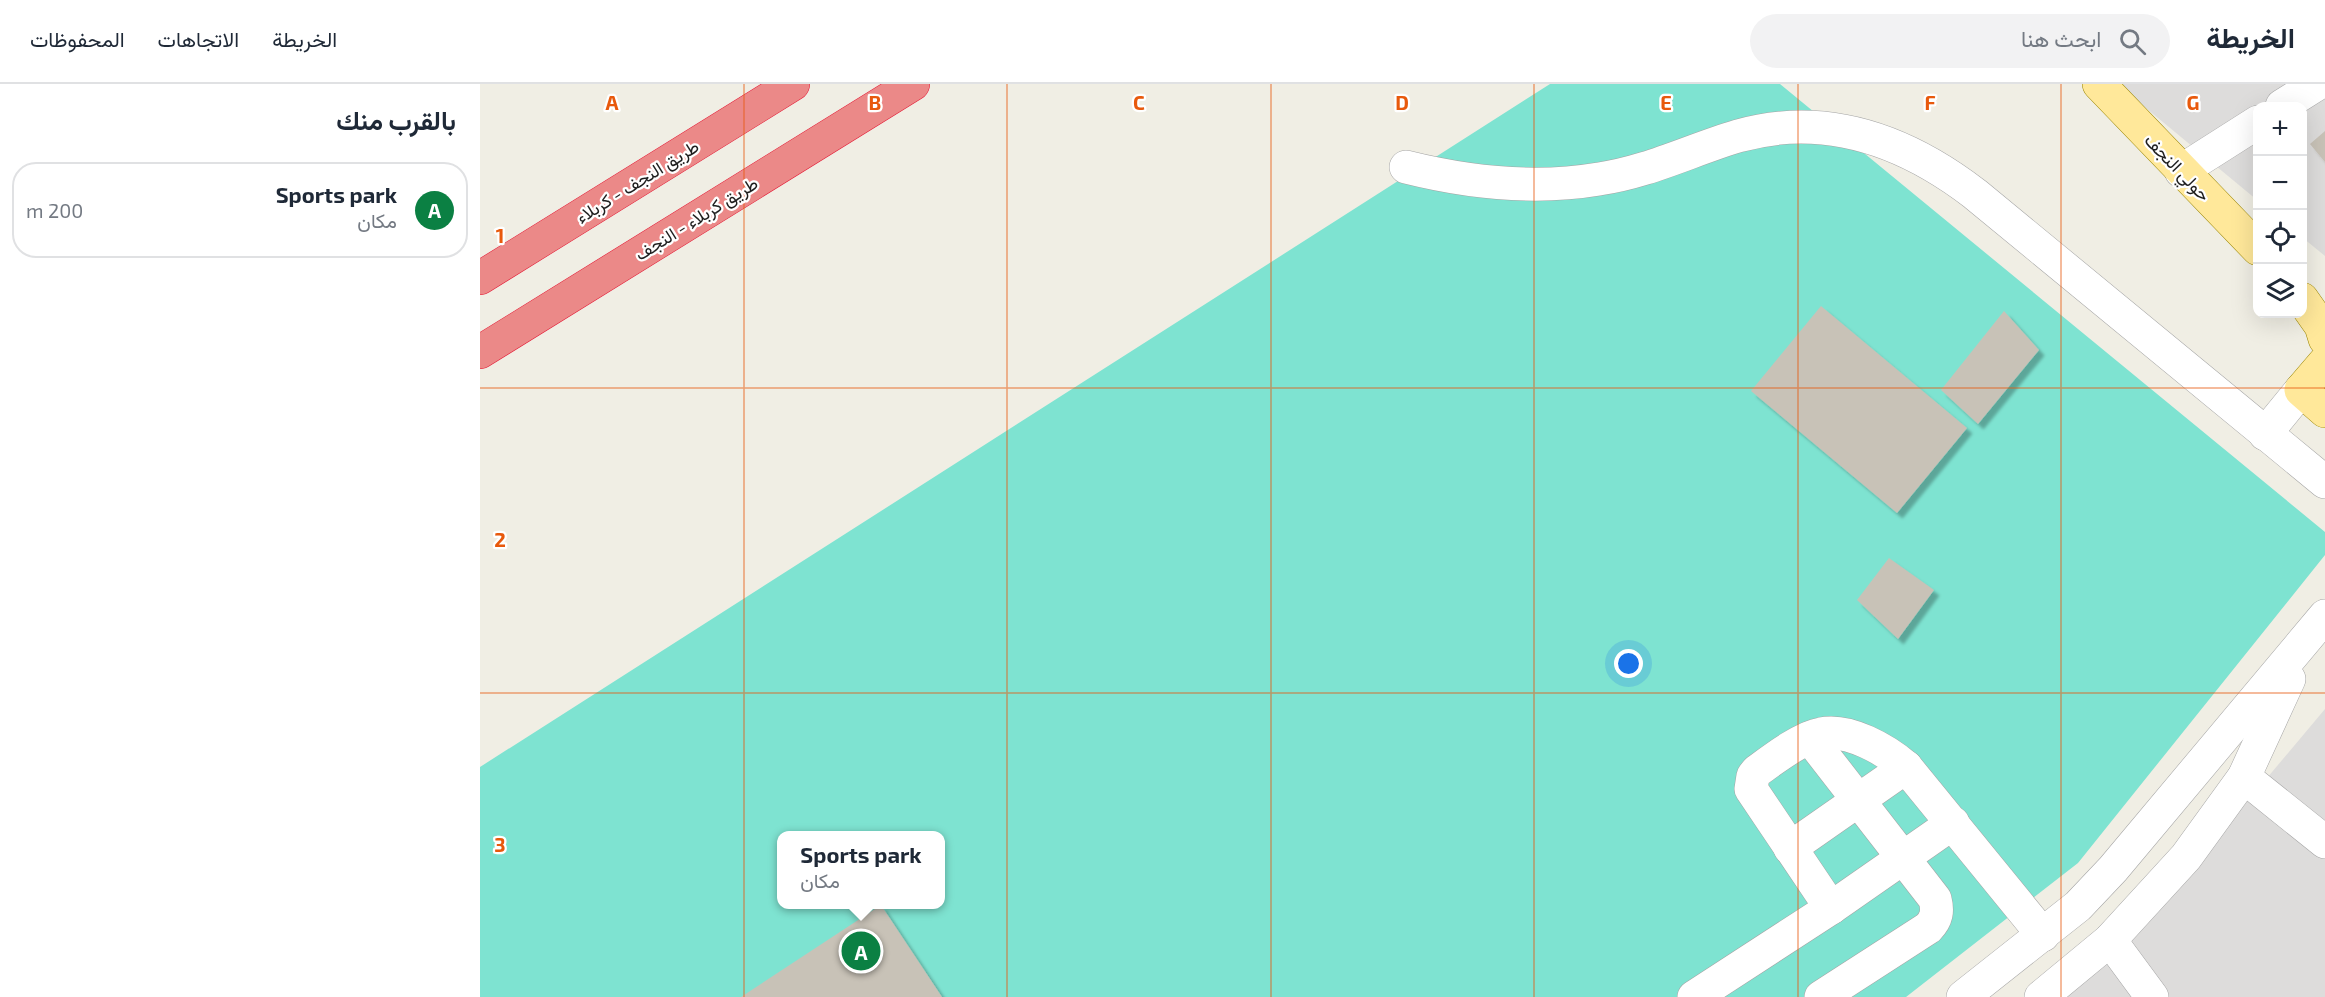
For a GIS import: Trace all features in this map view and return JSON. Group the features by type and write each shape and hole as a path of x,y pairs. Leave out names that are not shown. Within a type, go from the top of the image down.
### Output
{"highway":[{"name":"طريق النجف - کربلاء","path":"480,278 793,84"},
{"name":"طريق کربلاء - النجف","path":"480,352 913,84"}],"main road":[{"name":"حولي النجف","path":"2099,84 2253,244"},
{"path":"2307,306 2325,339"},
{"path":"2313,401 2325,362"}],"street":[{"path":"2288,102 2317,84"},
{"path":"2181,171 2253,125"},
{"path":"1406,166 1442,176 1480,182 1556,184 1641,171 1720,142 1770,130 1833,129 1864,135 1894,145 1950,174 2325,482"},
{"path":"2265,434 2313,401"},
{"path":"2041,997 2110,940 2186,857 2244,777 2316,628"},
{"path":"1963,997 2043,936 2078,906 2114,869 2316,628"},
{"path":"1831,908 1753,794 1751,782 1756,771 1810,738 1823,733 1859,739 1892,755 1906,767 2043,936"},
{"path":"1810,738 1904,857 1935,899 1937,908 1934,923 1821,997"},
{"path":"1790,848 1906,767"},
{"path":"2244,777 2325,842"},
{"path":"1694,997 1831,908 1953,823"},
{"path":"2110,940 2152,997"}],"shaded area":[{"path":"1550,84 1780,84 2325,532 2325,555 2078,863 1906,997 480,997 480,767"},
{"path":"2117,84 2325,84 2325,256 2307,241 2307,102 2253,102 2253,197"},
{"path":"2325,709 2325,997 2056,997 2135,935"}],"building":[{"path":"2325,131 2325,162 2310,144"},
{"path":"1821,306 1967,428 1897,513 1751,391"},
{"path":"2004,311 2039,350 1978,424 1941,390"},
{"path":"1889,558 1934,590 1898,639 1857,600"},
{"path":"875,909 884,909 942,997 741,997"}],"place":[{"name":"Sports park","path":"861,951"}]}
